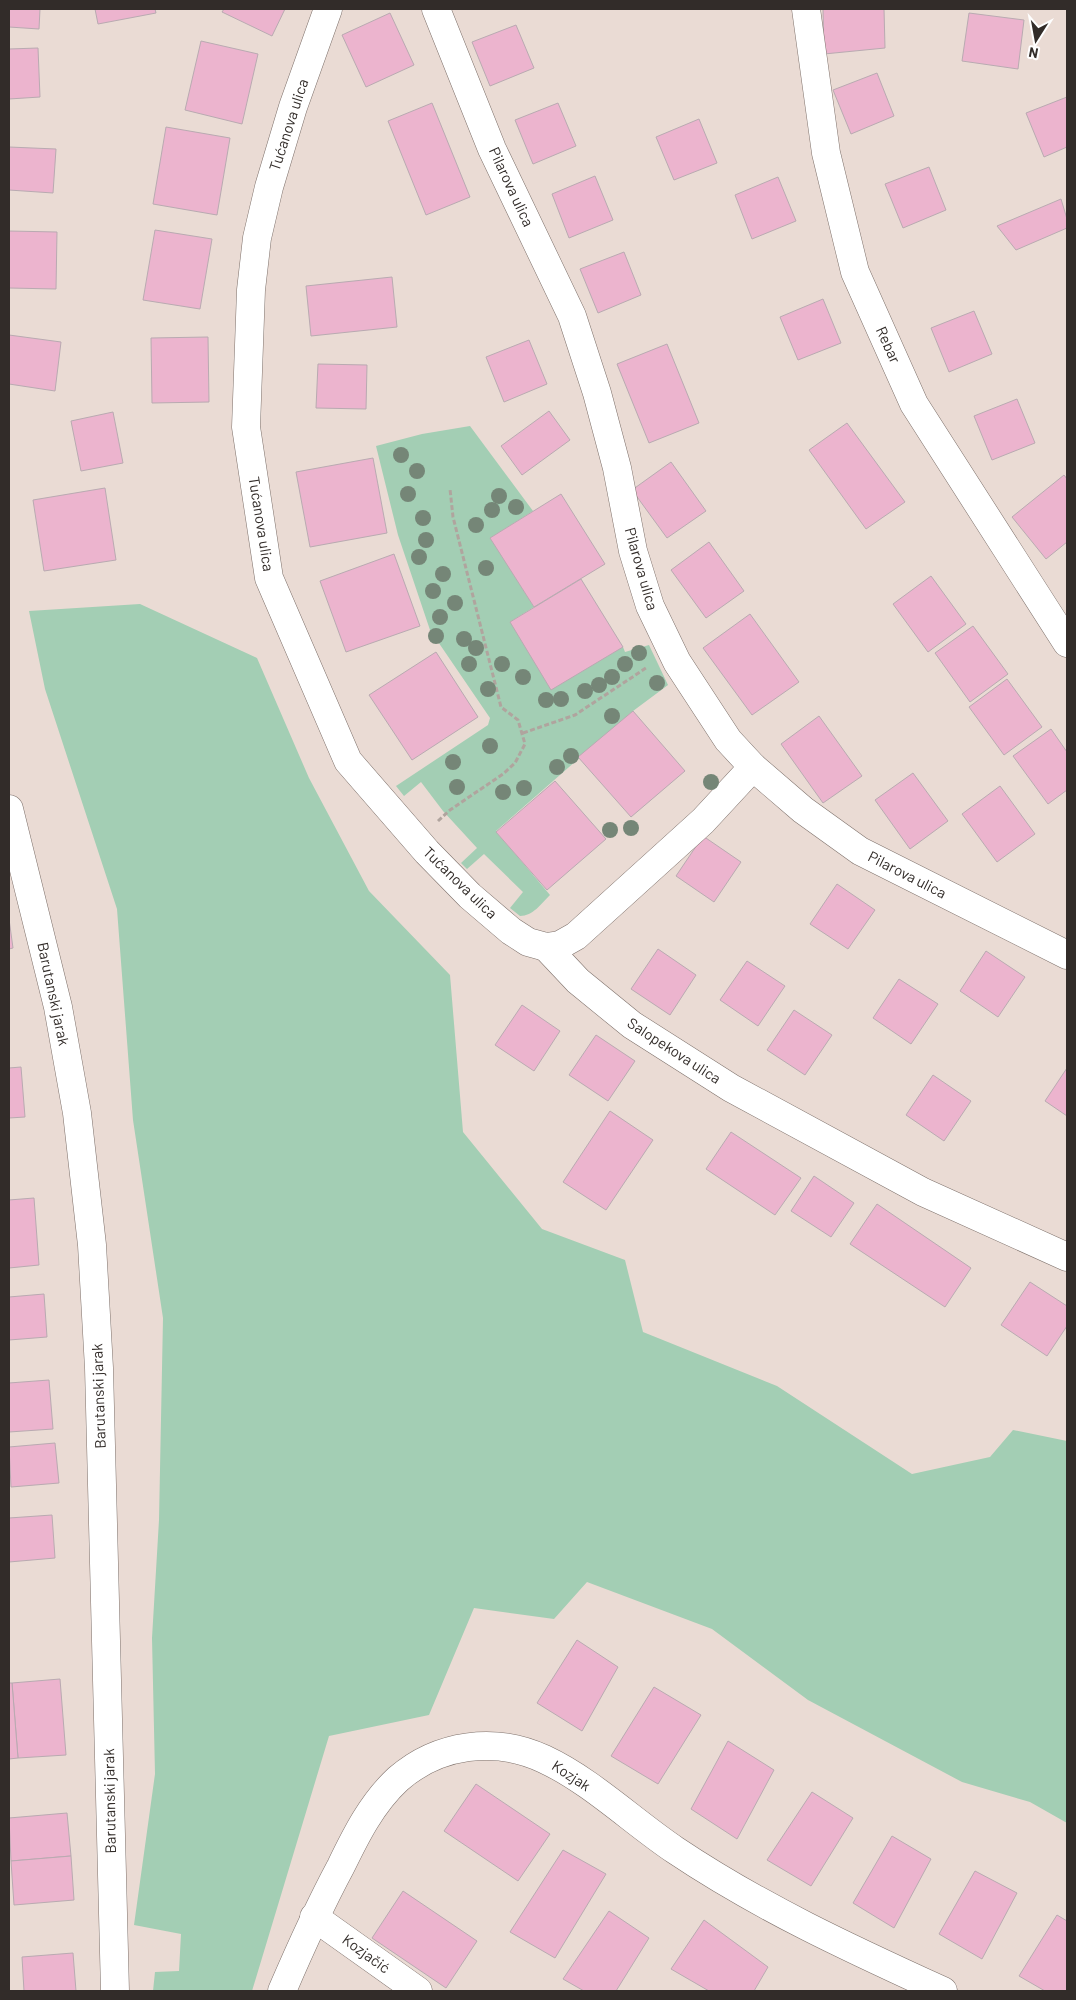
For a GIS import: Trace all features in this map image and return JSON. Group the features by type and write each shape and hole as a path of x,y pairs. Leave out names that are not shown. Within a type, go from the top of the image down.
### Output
{"street":[{"name":"Tućanova ulica","path":"328,9 293,107 269,186 257,238 251,290 246,427 269,578 348,761 427,852 470,896 528,942 546,947"},
{"name":"Pilarova ulica","path":"436,9 492,149 572,316 597,393 617,468 633,551 650,606 682,670 728,740 753,767 803,810 860,852 1067,954"},
{"name":"Rebar","path":"806,9 826,153 855,272 914,404 1067,642"},
{"path":"546,947 560,945 576,936 703,821 753,767"},
{"name":"Barutanski jarak","path":"9,809 58,1007 77,1113 92,1245 99,1368 115,1991"},
{"name":"Salopekova ulica","path":"546,947 578,981 632,1026 730,1088 923,1192 1067,1257"},
{"name":"Kozjak","path":"282,1991 314,1917 374,1806 398,1779 413,1768 459,1748 494,1745 525,1751 559,1767 675,1850 762,1904 810,1930 944,1991"},
{"name":"Kozjačić","path":"314,1917 418,1991"}],"path":[{"path":"450,489 453,517 501,707 518,720 525,744 515,763 503,774 450,810"},
{"path":"523,733 575,715 652,664"}],"green space":[{"path":"470,426 533,511 491,538 534,607 510,622 623,647 625,652 649,645 668,685 633,711 496,831 550,895 533,912 520,916 510,908 523,892 484,854 467,869 461,863 477,848 443,811 421,782 404,796 396,786 488,725 490,718 430,630 398,535 376,446 422,434"},
{"path":"140,604 257,658 309,778 369,891 450,975 463,1132 542,1229 625,1260 643,1332 777,1386 912,1474 990,1457 1013,1430 1067,1441 1067,1823 1030,1802 962,1782 808,1700 712,1629 587,1582 554,1619 474,1608 429,1715 329,1736 252,1991 153,1991 155,1972 179,1971 181,1934 134,1925 155,1774 152,1638 159,1520 163,1318 133,1120 117,909 45,689 29,611"}],"building":[{"path":"9,9 40,9 39,29 9,27"},
{"path":"95,9 155,9 156,13 98,24"},
{"path":"224,9 285,9 272,36 222,12"},
{"path":"823,9 884,9 885,48 824,54"},
{"path":"390,13 414,65 366,87 342,35"},
{"path":"969,13 1024,20 1018,69 962,61"},
{"path":"516,25 534,68 490,86 472,42"},
{"path":"201,41 258,54 242,124 185,110"},
{"path":"38,48 40,97 9,99 9,49"},
{"path":"877,73 894,116 851,134 833,90"},
{"path":"1067,97 1067,147 1044,157 1026,113"},
{"path":"432,103 470,197 426,215 388,121"},
{"path":"558,103 576,146 533,164 515,120"},
{"path":"699,119 717,163 674,180 656,137"},
{"path":"166,127 230,138 217,215 153,204"},
{"path":"9,147 56,149 53,193 9,190"},
{"path":"929,167 946,210 903,228 885,184"},
{"path":"595,176 613,220 569,238 552,194"},
{"path":"778,177 796,221 752,239 735,195"},
{"path":"1061,199 1067,219 1067,228 1016,250 997,226"},
{"path":"155,230 212,239 200,309 143,300"},
{"path":"9,231 57,232 56,289 9,288"},
{"path":"624,252 641,295 598,313 580,269"},
{"path":"392,277 397,327 311,336 306,286"},
{"path":"823,299 841,343 798,360 780,317"},
{"path":"974,311 992,354 949,372 931,328"},
{"path":"9,335 61,342 55,391 9,384"},
{"path":"208,337 209,402 152,403 151,338"},
{"path":"529,340 547,384 504,402 486,357"},
{"path":"667,344 699,423 649,443 617,364"},
{"path":"318,364 367,365 366,409 316,408"},
{"path":"1017,399 1035,443 992,460 974,416"},
{"path":"549,411 570,440 522,475 501,446"},
{"path":"113,412 123,463 81,471 71,421"},
{"path":"847,423 905,502 866,529 809,450"},
{"path":"373,458 387,533 310,547 296,472"},
{"path":"671,462 706,511 667,538 632,490"},
{"path":"1064,475 1067,479 1067,542 1046,559 1012,517"},
{"path":"105,488 116,560 44,571 33,500"},
{"path":"561,494 605,564 534,607 490,538"},
{"path":"709,542 744,591 706,618 671,570"},
{"path":"394,554 420,626 346,652 320,581"},
{"path":"931,576 966,624 928,652 893,604"},
{"path":"581,579 623,647 551,690 510,622"},
{"path":"750,614 799,682 752,715 703,648"},
{"path":"973,626 1008,674 970,702 935,653"},
{"path":"436,652 478,717 412,760 369,695"},
{"path":"1007,679 1042,727 1004,755 969,707"},
{"path":"633,711 685,771 631,817 578,757"},
{"path":"819,716 862,776 823,803 781,744"},
{"path":"1051,729 1067,752 1067,790 1048,804 1013,756"},
{"path":"913,773 948,821 910,849 875,800"},
{"path":"555,781 606,839 547,890 496,832"},
{"path":"1000,786 1035,834 997,862 962,814"},
{"path":"703,836 741,862 714,902 676,876"},
{"path":"837,884 875,910 848,949 810,924"},
{"path":"9,919 13,948 9,949"},
{"path":"658,949 696,975 670,1015 631,989"},
{"path":"986,951 1025,977 998,1017 960,991"},
{"path":"747,961 785,986 758,1026 720,1000"},
{"path":"899,979 938,1004 911,1044 873,1018"},
{"path":"522,1005 560,1031 534,1071 495,1045"},
{"path":"794,1010 832,1035 805,1075 767,1050"},
{"path":"596,1035 635,1061 608,1101 569,1075"},
{"path":"21,1067 25,1117 9,1118 9,1068"},
{"path":"1067,1068 1067,1116 1045,1101"},
{"path":"933,1075 971,1101 944,1141 906,1115"},
{"path":"610,1111 653,1140 606,1210 563,1182"},
{"path":"731,1132 801,1178 775,1215 706,1169"},
{"path":"814,1176 854,1203 831,1237 791,1211"},
{"path":"34,1198 39,1265 9,1268 9,1200"},
{"path":"877,1204 971,1268 945,1307 850,1244"},
{"path":"1030,1282 1067,1306 1067,1326 1047,1356 1001,1325"},
{"path":"44,1294 47,1337 9,1340 9,1297"},
{"path":"49,1380 53,1429 9,1432 9,1383"},
{"path":"55,1443 59,1483 11,1487 9,1447"},
{"path":"52,1515 55,1558 9,1562 9,1518"},
{"path":"577,1640 618,1667 582,1731 537,1703"},
{"path":"60,1679 66,1755 18,1758 12,1683"},
{"path":"9,1683 12,1683 18,1758 9,1759"},
{"path":"654,1687 701,1715 658,1784 611,1756"},
{"path":"728,1741 774,1770 737,1839 691,1809"},
{"path":"476,1784 550,1834 518,1881 444,1831"},
{"path":"812,1792 853,1818 811,1886 767,1860"},
{"path":"67,1813 71,1856 11,1861 9,1818"},
{"path":"892,1836 931,1859 894,1928 853,1903"},
{"path":"563,1850 606,1874 555,1958 510,1932"},
{"path":"71,1856 74,1900 14,1905 11,1861"},
{"path":"975,1871 1017,1893 982,1959 939,1934"},
{"path":"403,1891 477,1941 446,1988 372,1938"},
{"path":"609,1911 649,1938 616,1991 584,1991 563,1979"},
{"path":"1057,1915 1067,1921 1067,1989 1066,1991 1045,1991 1019,1976"},
{"path":"704,1920 768,1967 754,1991 709,1991 671,1969"},
{"path":"73,1953 76,1991 24,1991 22,1957"}]}
